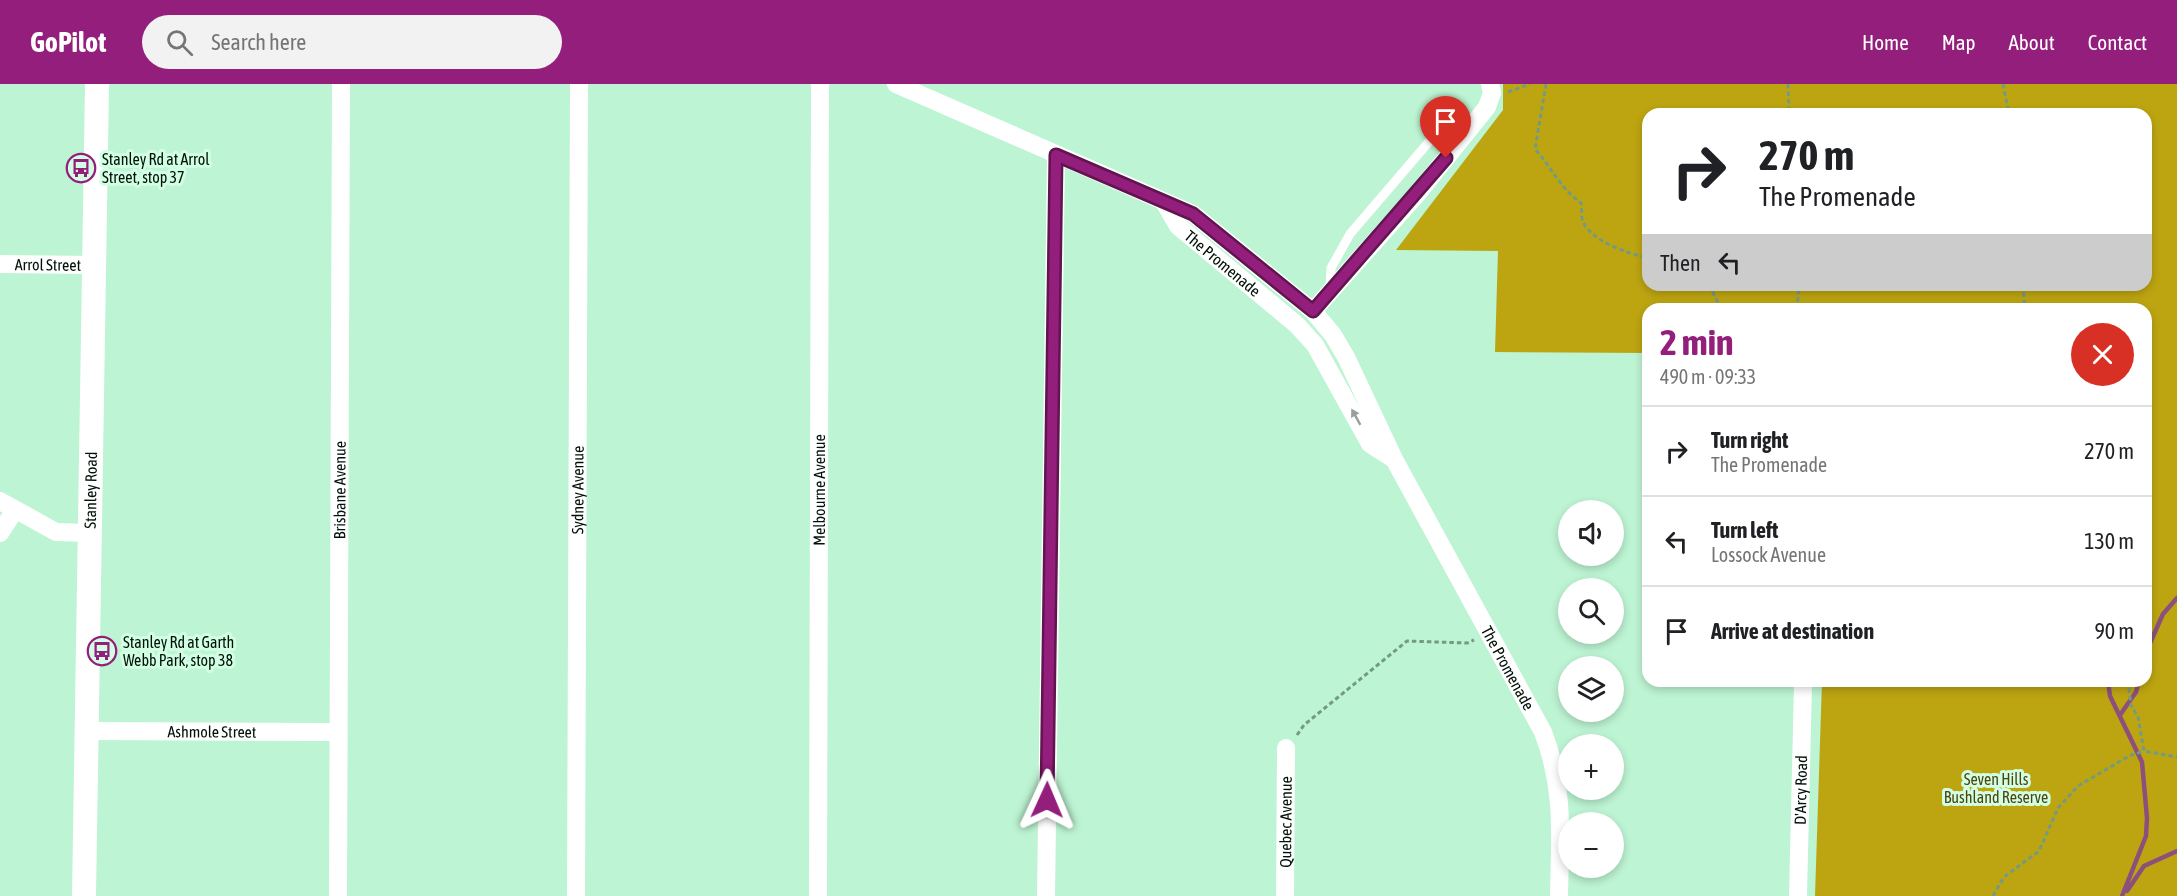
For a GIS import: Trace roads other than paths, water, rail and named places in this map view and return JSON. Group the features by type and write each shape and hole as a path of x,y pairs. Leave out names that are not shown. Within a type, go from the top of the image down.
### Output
{"main road":[{"name":"Stanley Road","path":"84,896 98,84"}],"street":[{"name":"Brisbane Avenue","path":"338,896 341,84"},
{"name":"Sydney Avenue","path":"576,896 579,84"},
{"name":"Melbourne Avenue","path":"818,896 820,84"},
{"name":"The Promenade","path":"896,84 1193,214 1313,311 1333,335 1346,357 1394,459 1490,631 1543,732 1554,761 1561,800 1559,896"},
{"path":"1313,311 1419,192 1487,107 1491,89"},
{"path":"1046,896 1056,155"},
{"name":"The Promenade","path":"1164,202 1178,226 1298,325 1316,345 1370,444 1394,459"},
{"name":"Arrol Street","path":"0,264 95,265"},
{"path":"0,533 8,505 56,532 89,533"},
{"name":"D'Arcy Road","path":"1798,896 1803,687"},
{"name":"Ashmole Street","path":"86,731 337,732"},
{"name":"Quebec Avenue","path":"1285,896 1286,748"}],"lane":[{"path":"1329,292 1331,268 1350,234 1445,123"}],"waterway":[{"path":"2152,639 2163,614 2177,598"},
{"path":"2109,687 2110,696 2142,762 2147,818 2146,836 2122,896"},
{"path":"2120,715 2137,687"},
{"path":"2127,891 2144,866 2177,851"}],"place":[{"name":"Stanley Rd at Arrol Street, stop 37","path":"81,168"},
{"name":"Stanley Rd at Garth Webb Park, stop 38","path":"102,651"}],"park label":[{"name":"Seven Hills Bushland Reserve","path":"1996,788"}]}
